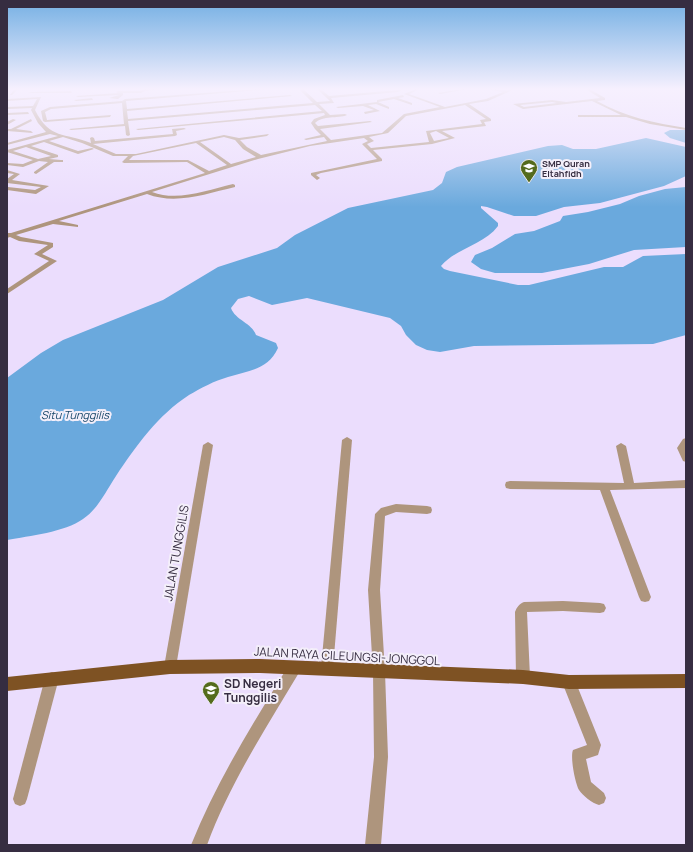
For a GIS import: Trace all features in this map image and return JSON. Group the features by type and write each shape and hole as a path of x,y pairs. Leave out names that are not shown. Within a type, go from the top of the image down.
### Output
{"main road":[{"name":"JALAN RAYA CILEUNGSI-JONGGOL","path":"7,684 52,678 170,667 328,668 380,672 523,677 569,682 686,681"}],"street":[{"path":"9,130 29,132 34,128"},
{"path":"45,141 78,152 92,149 51,132 46,128"},
{"path":"71,129 94,128"},
{"path":"79,134 116,128"},
{"path":"83,139 92,138 121,128"},
{"path":"147,128 174,130 191,128"},
{"path":"138,129 157,128"},
{"path":"316,128 330,142"},
{"path":"8,235 260,157 330,142 388,132 391,128"},
{"path":"432,142 428,132 459,128"},
{"path":"92,138 93,143 158,137 175,135 174,130"},
{"path":"370,149 453,139 437,130"},
{"path":"7,144 51,132"},
{"path":"7,135 13,136"},
{"path":"7,152 61,136 88,143 108,153 131,156 227,136 237,139 268,135"},
{"path":"306,139 324,136"},
{"path":"101,148 160,142 158,137"},
{"path":"317,178 313,174 380,160 364,144 372,141 365,137"},
{"path":"237,139 245,148 260,157"},
{"path":"197,142 231,166"},
{"path":"7,164 23,166 38,160 56,156 26,146"},
{"path":"110,147 111,152 146,149"},
{"path":"7,152 38,160 61,161"},
{"path":"131,156 124,162 188,161 209,173"},
{"path":"36,173 52,161"},
{"path":"7,171 18,174 8,181"},
{"path":"7,189 36,192 46,186 8,181"},
{"path":"7,189 20,183"},
{"path":"146,192 157,198 180,198 233,186"},
{"path":"51,222 76,226"},
{"path":"7,292 54,261 37,255 51,246 51,244 25,240 8,235"},
{"path":"328,668 347,440"},
{"path":"686,441 682,448 686,459"},
{"name":"JALAN TUNGGILIS","path":"170,667 208,444"},
{"path":"621,446 630,487"},
{"path":"510,485 630,487 686,484"},
{"path":"604,487 645,597"},
{"path":"373,845 381,758 380,672 374,590 380,514 385,510 392,508 427,510"},
{"path":"523,677 521,612 524,607 563,606 600,608"},
{"path":"199,845 209,816 216,803 240,759 295,667"},
{"path":"20,799 52,678"},
{"path":"569,682 594,745 593,750 578,755 585,786 599,798"}],"water":[{"path":"670,130 686,130 686,143 670,138 664,133"},
{"name":"Situ Tunggilis","path":"646,138 686,147 686,176 664,186 600,203 564,207 536,216 514,216 481,206 481,208 498,223 498,226 485,238 454,255 441,266 450,271 518,285 529,285 604,267 623,267 643,256 686,254 686,335 653,344 474,346 440,352 427,350 416,345 406,335 401,326 390,318 307,298 272,305 249,296 238,299 231,308 236,316 251,327 256,335 276,343 278,348 269,361 250,371 203,387 189,395 167,412 140,442 97,505 83,519 57,530 7,540 7,378 41,353 63,340 163,300 218,267 277,248 295,235 348,208 433,190 442,183 446,172 457,167 548,146 562,145 573,149 596,149"},
{"path":"686,187 686,247 634,250 589,264 542,273 495,273 481,269 471,262 475,255 492,248 515,234 534,231 560,221 563,216 588,212 620,204 639,196 665,189"}],"place":[{"name":"SMP Quran Eltahfidh","path":"529,183"},
{"name":"SD Negeri Tunggilis","path":"211,705"}]}
